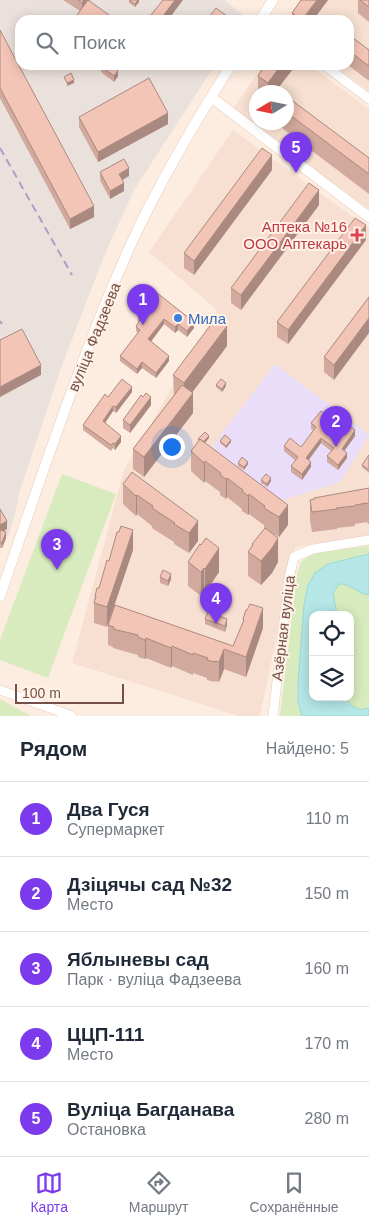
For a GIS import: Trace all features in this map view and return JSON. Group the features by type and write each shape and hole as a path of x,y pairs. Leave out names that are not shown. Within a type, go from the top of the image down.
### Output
{"street":[{"path":"266,15 273,0"},
{"name":"вуліца Фадзеева","path":"0,596 51,445 131,244 153,200 228,70"},
{"path":"331,70 369,99"},
{"path":"211,97 369,217"},
{"name":"Азёрная вуліца","path":"273,716 289,578 294,557 313,549 369,540"},
{"path":"0,690 72,716"}],"shaded area":[{"path":"0,0 224,0 243,15 15,15 15,70 212,70 134,190 104,256 61,368 19,493 8,537 0,534"},
{"path":"304,0 369,0 369,92 340,70 354,70 354,15 294,15"},
{"path":"260,70 317,70 369,109 369,209 262,130 294,130 294,85 249,85"},
{"path":"249,86 249,121 233,109"},
{"path":"233,130 369,228 369,538 295,547 260,716 239,716 72,663 124,470 217,310 149,252"},
{"path":"275,364 369,435 340,482 280,501 212,447"}],"green space":[{"path":"62,474 116,494 48,678 0,660 0,640"},
{"path":"369,546 369,716 280,716 297,573 301,562 314,553"},
{"path":"0,699 31,716 0,716"}],"water":[{"path":"369,554 369,595 339,584 333,593 336,611 309,611 309,701 348,701 355,708 369,708 369,716 302,716 298,701 298,683 304,605 308,585 315,573 328,564"}],"building":[{"path":"88,0 109,15 77,15"},
{"path":"129,0 138,0 135,4"},
{"path":"163,0 175,0 164,15 151,15"},
{"path":"301,0 317,0 306,15 295,15 292,13"},
{"path":"360,0 369,0 369,7"},
{"path":"216,8 226,15 211,15"},
{"path":"0,30 15,58 15,70 21,70 94,206 70,219 0,88"},
{"path":"354,39 369,50 369,66 354,55"},
{"path":"106,70 118,71 114,76"},
{"path":"262,70 277,70 268,83 258,76"},
{"path":"71,73 74,80 67,83 64,77"},
{"path":"149,78 168,113 98,152 79,117"},
{"path":"294,102 369,158 369,174 294,118"},
{"path":"262,148 272,155 194,261 184,253"},
{"path":"124,159 129,168 119,174 124,183 110,191 100,172"},
{"path":"309,183 319,190 241,295 231,288"},
{"path":"355,218 366,225 288,330 277,322"},
{"path":"152,289 194,322 187,331 178,324 175,327 164,319 148,339 169,356 156,373 142,362 137,369 120,356 140,330 136,326 141,319 138,316 142,310 138,307"},
{"path":"369,297 369,318 334,365 324,357"},
{"path":"216,318 227,326 184,383 173,375"},
{"path":"22,329 41,365 0,387 0,340"},
{"path":"122,379 132,387 116,407 113,406 103,421 121,436 115,444 111,445 83,425 105,394 108,397"},
{"path":"221,379 226,383 222,389 216,385"},
{"path":"182,385 193,393 144,457 133,449"},
{"path":"146,393 151,397 130,425 123,420 141,395 143,397"},
{"path":"321,411 331,419 324,428 337,438 347,424 355,430 342,449 347,453 338,465 327,456 334,448 321,438 306,458 311,462 302,474 291,466 298,457 284,446 290,438 301,447 316,427 311,423"},
{"path":"205,432 209,436 203,442 198,439"},
{"path":"225,435 231,440 226,446 220,441"},
{"path":"200,439 288,505 279,517 264,508 265,506 249,494 248,496 227,478 220,475 221,473 205,461 204,463 191,451"},
{"path":"369,455 369,470 362,465"},
{"path":"242,457 248,462 244,467 238,463"},
{"path":"132,472 198,521 189,533 152,508 153,506 136,496 123,484"},
{"path":"266,474 271,478 267,484 261,480"},
{"path":"369,488 369,504 312,512 310,500 314,498"},
{"path":"0,509 7,521 0,525"},
{"path":"121,526 133,530 107,607 94,603 95,596 107,560 109,561 117,532 119,532"},
{"path":"265,528 278,538 261,561 248,552"},
{"path":"0,530 6,532 2,543 0,542"},
{"path":"206,538 219,548 201,572 188,562"},
{"path":"163,570 171,574 168,581 160,577"},
{"path":"250,604 263,608 246,657 224,649 219,662 207,660 208,658 193,653 193,655 172,646 171,648 146,638 145,640 138,637 138,635 113,629 114,627 108,625 115,605 233,646"},
{"path":"208,612 227,619 225,626 205,619"}],"railway":[{"path":"0,148 72,275"}],"place":[{"name":"Вуліца Багданава","path":"296,173"},
{"name":"Аптека №16 ООО Аптекарь","path":"357,235"},
{"name":"Мила","path":"178,318"},
{"name":"Два Гуся","path":"143,325"},
{"name":"Дзіцячы сад №32","path":"336,447"},
{"name":"Яблыневы сад","path":"57,570"},
{"name":"ЦЦП-111","path":"216,624"}]}
